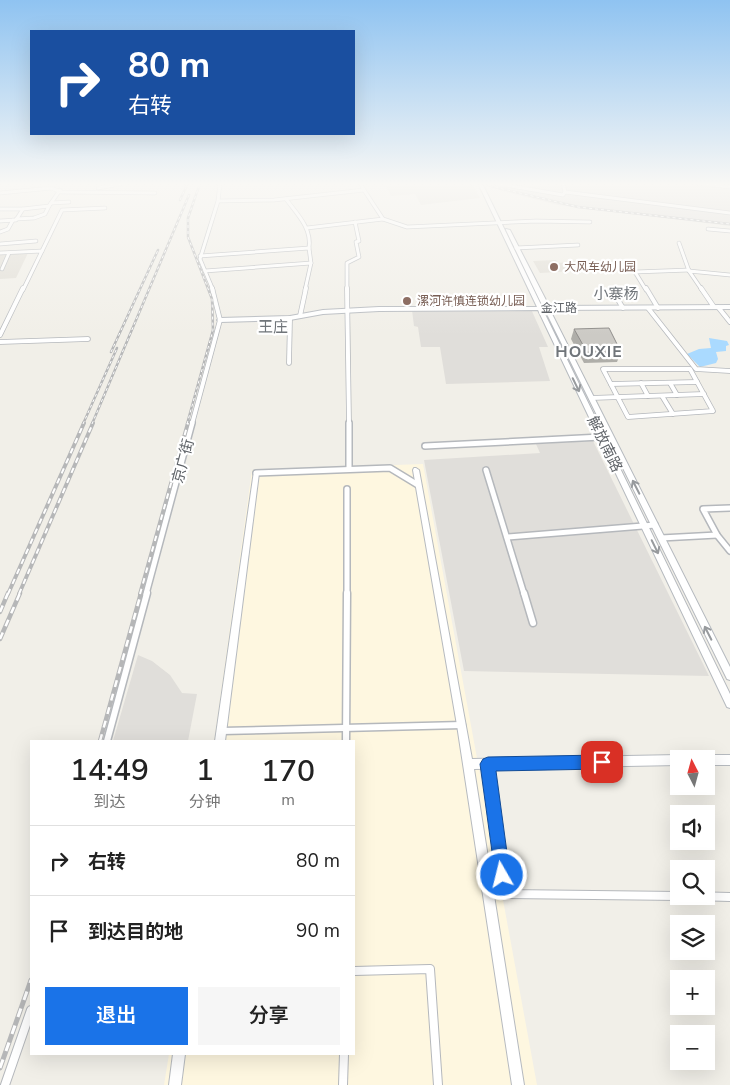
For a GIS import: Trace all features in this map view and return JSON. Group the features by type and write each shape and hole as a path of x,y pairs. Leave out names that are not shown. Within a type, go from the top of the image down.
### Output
{"main road":[{"name":"解放南路","path":"507,234 542,308 591,398 730,676"},
{"name":"解放南路","path":"508,234 516,248 601,438 730,704"},
{"name":"金江路","path":"220,320 290,318 348,311 730,307"},
{"path":"416,470 469,764 518,1085"},
{"path":"220,740 256,473"},
{"path":"469,764 670,760"},
{"path":"715,760 730,760"},
{"path":"175,1085 179,1055"}],"street":[{"path":"0,335 50,234"},
{"path":"207,234 200,256 309,248"},
{"path":"300,316 311,263 309,248 311,240 309,234"},
{"path":"349,469 347,263 359,257 356,242 359,241 357,234"},
{"path":"0,244 36,242"},
{"path":"0,252 10,247 12,243"},
{"path":"679,243 689,271 716,307 730,322"},
{"path":"516,248 578,245"},
{"path":"0,252 42,251"},
{"path":"2,269 9,252"},
{"name":"京广街","path":"107,740 220,320 216,298 200,256"},
{"path":"205,271 311,263"},
{"path":"658,308 635,272 689,271 730,275"},
{"path":"615,295 623,308"},
{"path":"648,308 696,369 730,371"},
{"path":"289,363 290,318"},
{"path":"0,342 88,340"},
{"path":"603,369 690,369 697,382 713,411 628,416 603,369"},
{"path":"611,384 697,382"},
{"path":"641,383 648,396"},
{"path":"670,383 677,395"},
{"path":"591,398 704,394"},
{"path":"662,396 674,414"},
{"path":"425,446 601,438"},
{"path":"256,473 390,468 418,485"},
{"path":"486,470 533,624"},
{"path":"346,740 347,490"},
{"path":"730,508 703,510 717,535 730,551"},
{"path":"507,537 655,526"},
{"path":"661,538 717,535"},
{"path":"222,731 462,725"},
{"path":"488,764 505,894 670,896"},
{"path":"715,897 730,897"},
{"path":"355,971 430,969 438,1085"},
{"path":"5,1085 30,1013"},
{"path":"343,1085 344,1055"}],"shaded area":[{"path":"28,253 16,278 0,279 0,255"},
{"name":"大风车幼儿园","path":"556,260 558,263 569,262 574,271 540,273 533,261"},
{"path":"531,309 548,347 539,347 550,381 446,384 440,347 421,347 418,327 414,326 412,310"},
{"path":"593,441 709,676 464,671 424,460 540,453 536,444"},
{"path":"423,464 537,1085 164,1085 169,1055 355,1055 355,740 214,740 252,470"},
{"path":"138,655 152,661 170,675 182,693 197,694 188,740 113,740"}],"water":[{"path":"709,338 727,341 729,345 726,346 726,351 716,352 718,359 716,363 700,367 687,354 699,349 711,348"}],"building":[{"path":"609,328 621,352 587,352 574,329"}],"railway":[{"path":"92,424 173,234"},
{"path":"187,424 213,330 212,299 188,234"},
{"path":"111,352 158,250"},
{"path":"83,424 117,348"},
{"path":"8,594 84,423"},
{"path":"19,594 93,423"},
{"path":"140,594 188,423"},
{"path":"0,612 8,593"},
{"path":"0,639 20,593"},
{"path":"100,740 141,593"},
{"path":"0,1068 30,983"}],"place":[{"name":"大风车幼儿园","path":"554,267"},
{"name":"漯河许慎连锁幼儿园","path":"407,301"}],"district":[{"name":"小寨杨","path":"616,294"},
{"name":"王庄","path":"273,327"},
{"name":"HOUXIE","path":"589,351"}],"route":[{"path":"502,875 488,764 602,762"}]}
